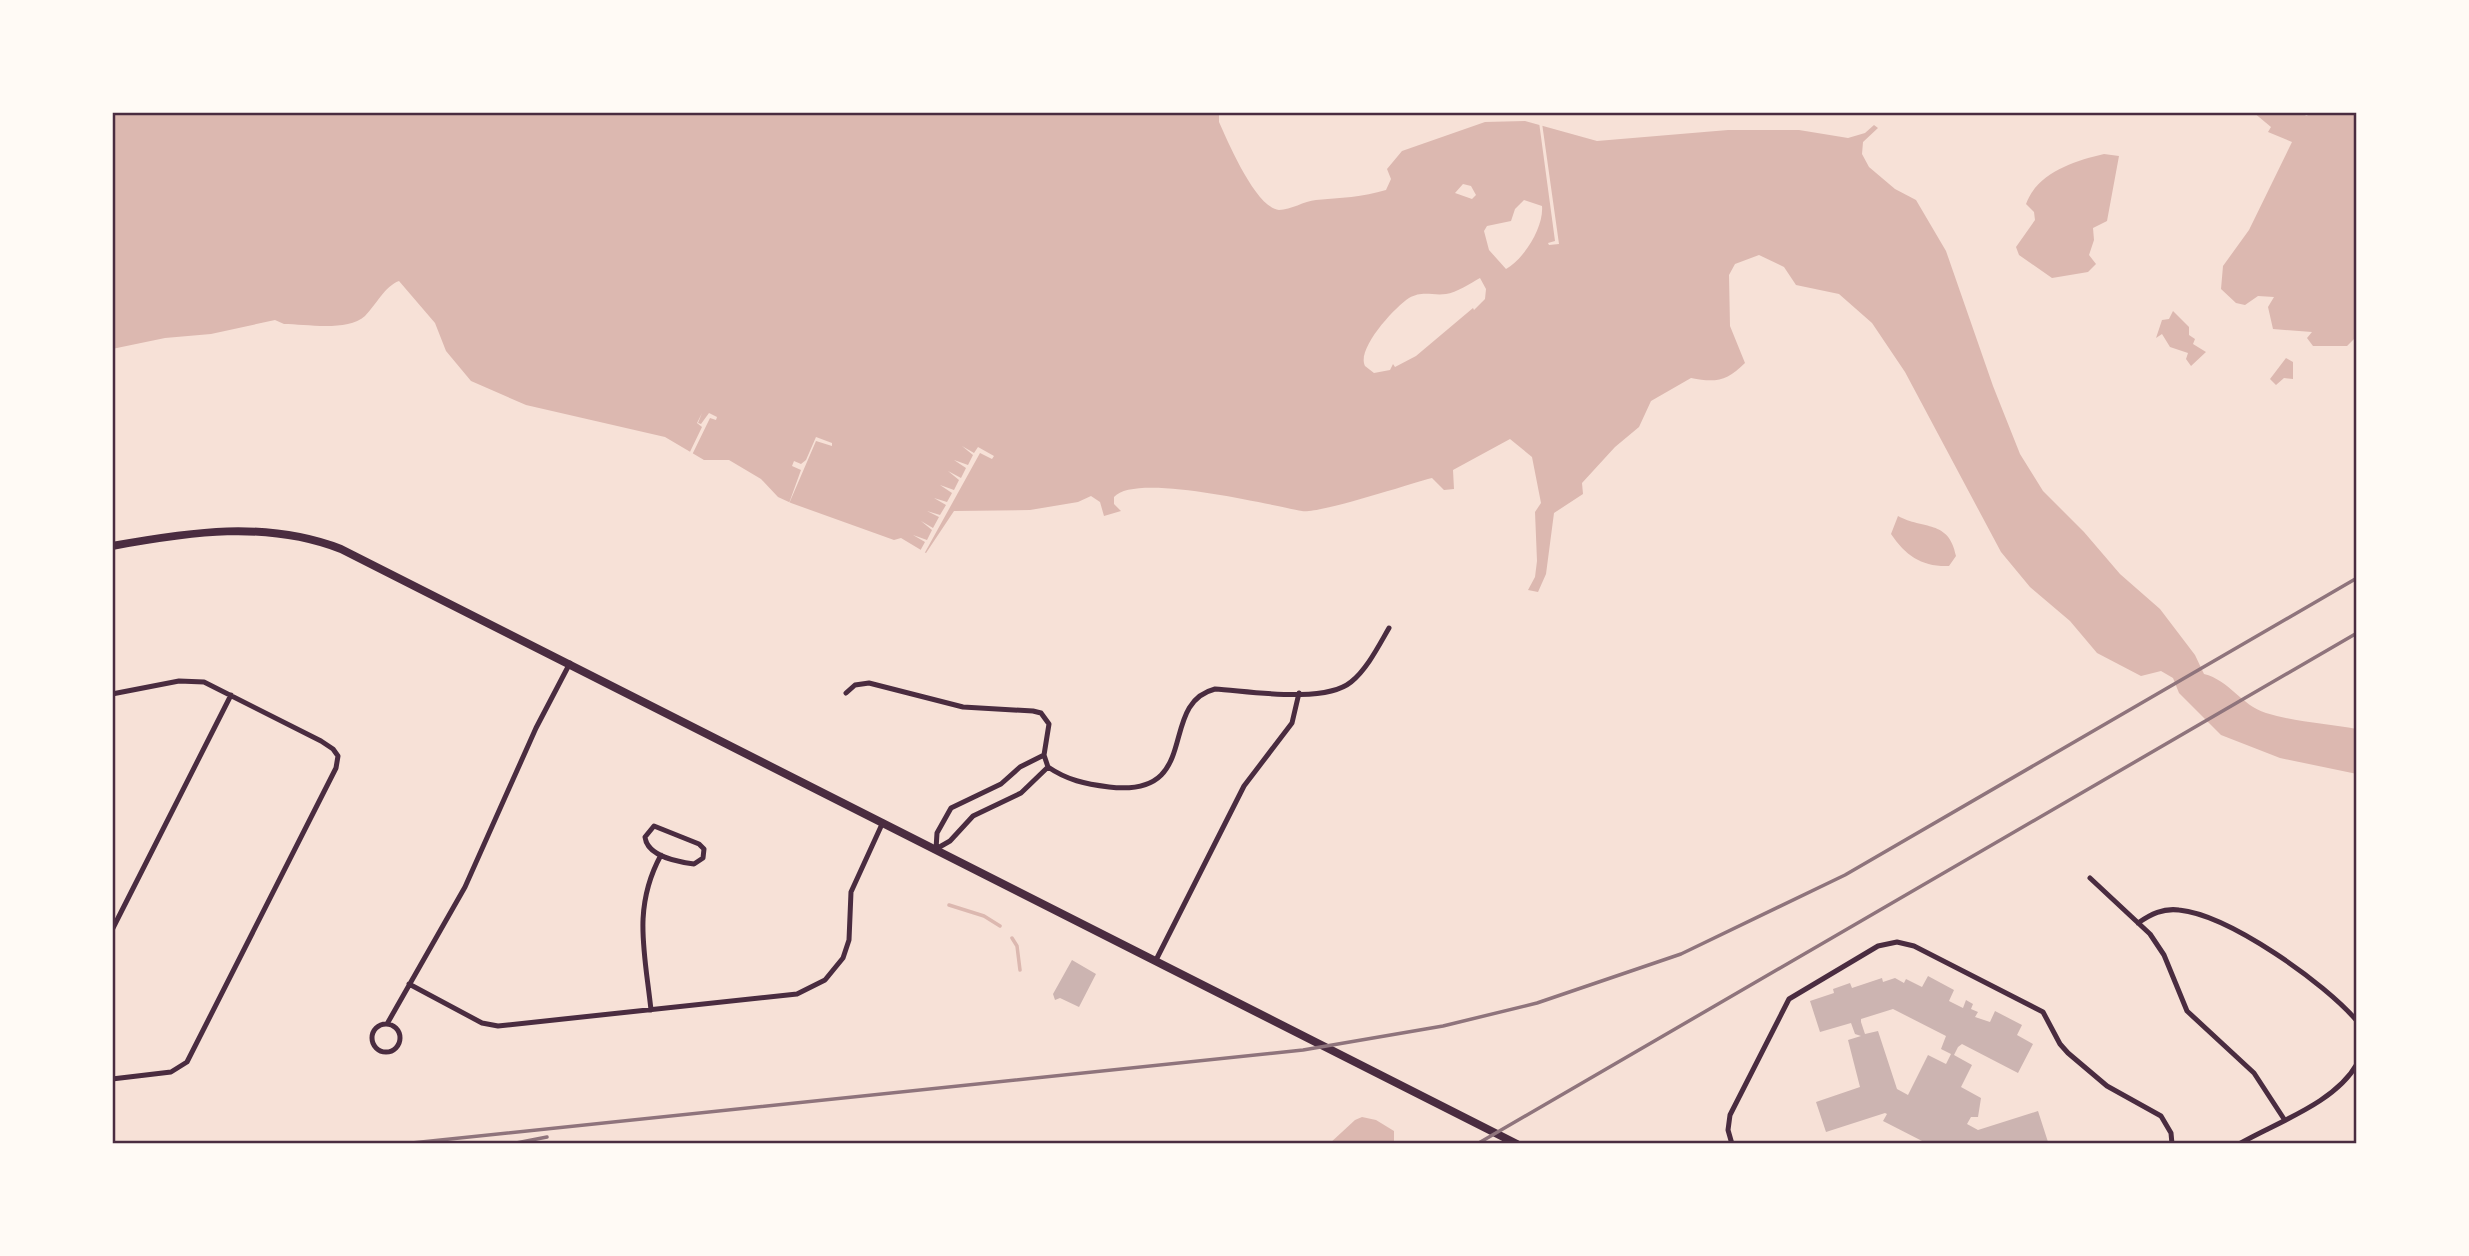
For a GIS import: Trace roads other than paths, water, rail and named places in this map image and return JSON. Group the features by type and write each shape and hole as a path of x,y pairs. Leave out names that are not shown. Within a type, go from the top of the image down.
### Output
{"main road":[{"path":"112,546 235,530 277,532 314,540 382,568 1517,1144"}],"street":[{"path":"846,693 855,685 869,682 963,706 1033,710 1041,713 1049,724 1044,755 1048,767 1084,784 1125,789 1145,786 1168,768 1188,710 1202,694 1215,689 1299,693 1323,692 1344,687 1361,673 1389,628"},
{"path":"387,1024 399,1031 401,1041 396,1049 386,1052 375,1046 372,1038 375,1030 387,1024 465,887 536,728 570,663"},
{"path":"112,694 195,680 231,695 321,741 334,749 338,756 329,780 182,1068 172,1072 112,1079"},
{"path":"1156,960 1244,786 1292,723 1299,693"},
{"path":"112,930 231,695"},
{"path":"936,849 937,834 951,808 1001,785 1020,767 1044,755"},
{"path":"936,849 950,841 973,817 1021,793 1048,767"},
{"path":"409,984 491,1025 797,995 825,980 838,966 847,948 851,892 883,822"},
{"path":"654,826 699,844 705,852 701,861 694,864 661,855 645,842 648,830 654,826"},
{"path":"651,1010 642,912 648,884 661,855"},
{"path":"2090,878 2158,944 2187,1011 2254,1073 2284,1119"},
{"path":"2138,923 2165,909 2205,917 2274,954 2310,979 2357,1021"},
{"path":"1732,1144 1728,1130 1730,1115 1789,999 1878,946 1897,942 1914,946 2043,1012 2054,1035 2068,1053 2107,1086 2161,1116 2173,1142"},
{"path":"2239,1144 2325,1099 2341,1086 2357,1064"}],"waterway":[{"path":"949,905 984,916 1000,926"},
{"path":"1012,938 1017,946 1020,970"}],"railway":[{"path":"402,1144 1303,1050 1443,1026 1537,1003 1681,954 1845,875 2357,578"},
{"path":"1477,1144 2357,633"},
{"path":"511,1144 547,1137"}]}
